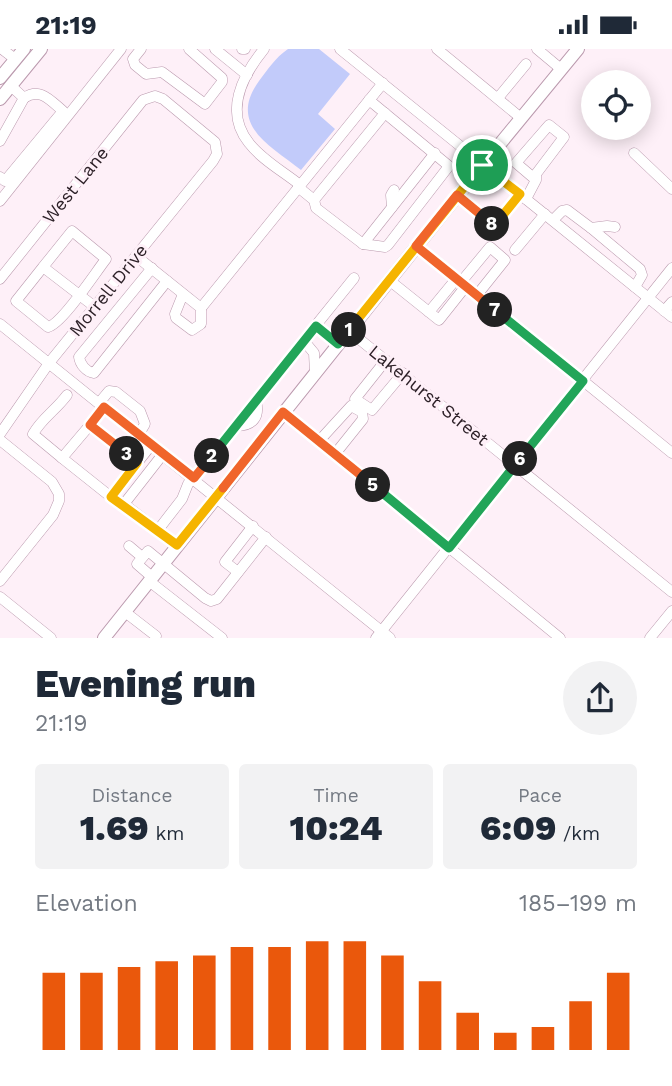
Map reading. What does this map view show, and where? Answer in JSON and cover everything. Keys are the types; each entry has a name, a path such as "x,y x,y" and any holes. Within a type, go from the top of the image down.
{"main road":[{"path":"4,84 41,49"},
{"path":"104,638 348,330 578,49"},
{"path":"0,99 4,84 19,54"}],"street":[{"path":"2,49 19,54"},
{"path":"0,201 121,49"},
{"path":"141,49 133,59 141,71 146,74 162,72 205,104 222,82 222,78 189,49"},
{"path":"215,49 247,75"},
{"path":"264,49 240,86 236,102 242,132 254,149 314,200 316,208 363,244 385,247 449,168 448,164 369,100"},
{"path":"247,75 272,49"},
{"path":"340,49 648,298 669,310"},
{"path":"437,49 521,118"},
{"path":"537,49 561,69"},
{"path":"498,98 526,64"},
{"path":"183,294 174,314 190,329 197,328 201,324 201,308 383,83"},
{"path":"4,84 24,98"},
{"path":"0,141 24,98 31,93 42,94 62,111 5,181 0,177"},
{"name":"West Lane","path":"0,279 143,100 153,96 163,99 212,138 218,149"},
{"path":"314,200 385,113"},
{"path":"457,195 494,226 523,197 536,180 536,174 564,137 549,125 516,163 536,180"},
{"name":"Morrell Drive","path":"0,434 49,363 213,161 218,149"},
{"path":"363,244 435,153"},
{"path":"634,153 672,189"},
{"path":"392,207 391,195 396,188 406,180 414,180"},
{"path":"515,250 549,217 567,211 640,269 642,275 635,287"},
{"path":"591,228 615,227"},
{"path":"72,232 106,258 55,325 48,327 16,301 43,267 72,232"},
{"path":"416,246 672,453"},
{"path":"389,280 429,312 461,282 490,247 505,260 477,295"},
{"path":"136,256 201,308"},
{"path":"43,267 95,307"},
{"path":"152,268 79,357 89,371 93,373 167,281"},
{"path":"0,324 253,526 383,636 449,548 672,268"},
{"path":"158,530 182,499 188,484 354,278"},
{"path":"316,326 338,344"},
{"name":"Lakehurst Street","path":"348,330 672,592"},
{"path":"304,341 314,353 315,373"},
{"path":"386,361 355,399 366,408 372,410 402,373"},
{"path":"62,458 90,425 109,391 116,391 144,418 145,424 139,434"},
{"path":"67,395 33,434 111,497 177,545"},
{"path":"319,441 351,405 364,416 335,454"},
{"path":"283,412 560,638"},
{"path":"90,425 137,463"},
{"path":"0,440 52,482 60,501 53,515 0,581"},
{"path":"111,497 152,445"},
{"path":"124,504 163,454"},
{"path":"238,572 225,562 253,526"},
{"path":"222,638 151,579 137,564 148,551 211,601 217,599 266,537"},
{"path":"128,545 142,557"},
{"path":"0,597 51,638"},
{"path":"192,614 205,598"},
{"path":"649,638 672,611"},
{"path":"125,612 156,636"}],"water":[{"path":"288,49 319,49 350,74 318,114 335,129 301,170 257,133 250,122 248,110 250,96 259,81 275,60"}],"route":[{"path":"482,165 477,170 444,212 338,344 316,326 194,478 104,407 90,425 137,463 111,497 177,545 283,412 449,548 583,381 416,246 457,195 494,226 520,194 482,165"}]}
